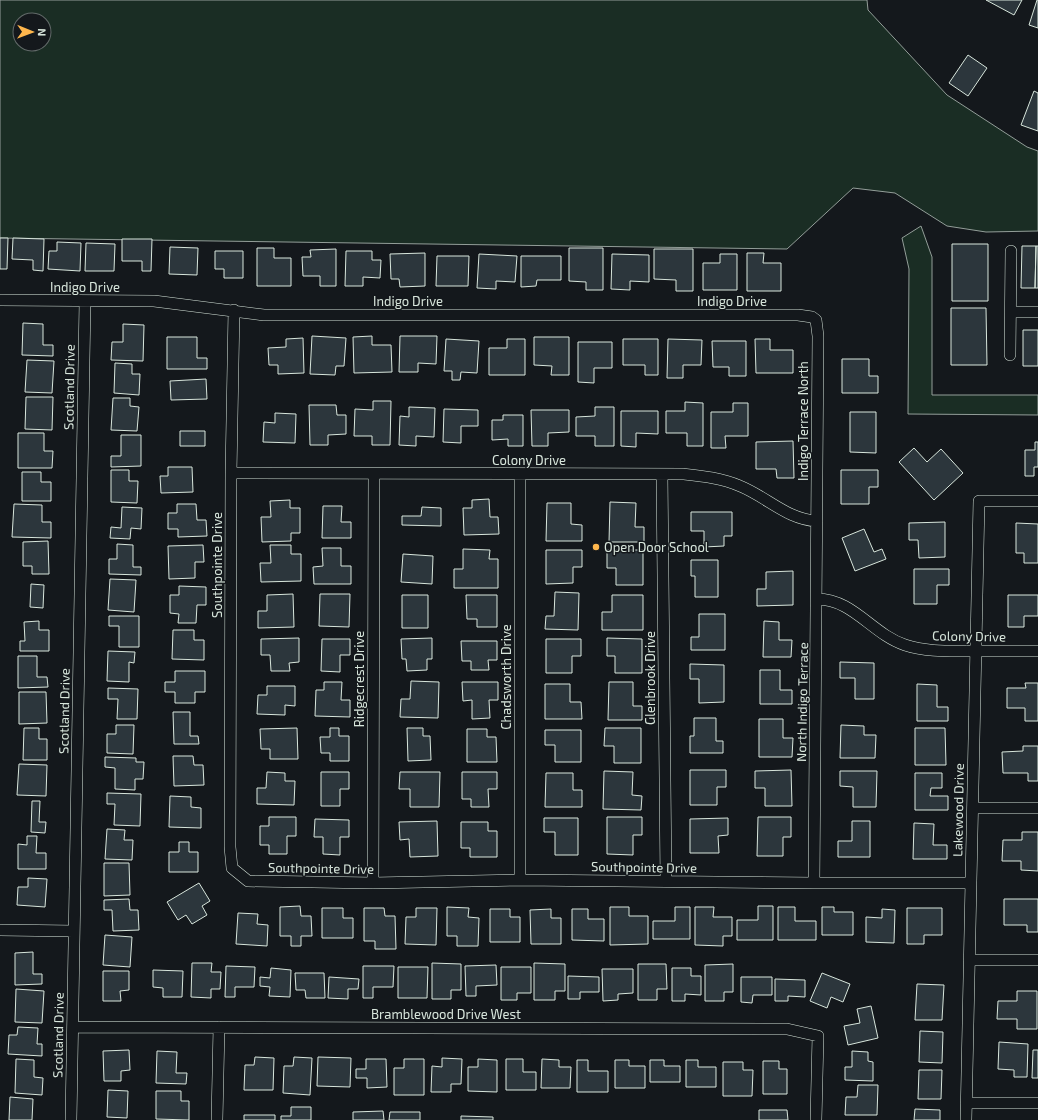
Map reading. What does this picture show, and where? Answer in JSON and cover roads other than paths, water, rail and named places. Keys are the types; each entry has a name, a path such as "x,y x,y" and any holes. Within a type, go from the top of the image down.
{"street":[{"path":"1010,355 1012,251"},
{"name":"Indigo Drive","path":"0,300 85,302 154,301 264,315 798,315 812,317 816,320"},
{"name":"Scotland Drive","path":"71,1120 85,302"},
{"name":"Southpointe Drive","path":"234,310 231,473 230,847 232,868 248,880 373,883 520,880 814,883 971,882"},
{"path":"1011,312 1038,312"},
{"name":"Indigo Terrace North","path":"816,320 818,326 817,521"},
{"name":"Colony Drive","path":"231,473 374,475 683,474 709,477 740,486 797,518 817,521"},
{"name":"Chadsworth Drive","path":"520,474 520,880"},
{"name":"Glenbrook Drive","path":"662,474 666,881"},
{"name":"Ridgecrest Drive","path":"373,883 374,475"},
{"name":"Lakewood Drive","path":"966,1120 979,500 1038,501"},
{"name":"North Indigo Terrace","path":"814,883 817,521"},
{"name":"Colony Drive","path":"817,599 836,601 846,606 873,628 903,645 928,651 1038,651"},
{"path":"973,808 1038,808"},
{"path":"0,930 74,931"},
{"path":"969,960 1038,960"},
{"name":"Bramblewood Drive West","path":"73,1027 787,1029 818,1036 816,1120"},
{"path":"217,1120 219,1027"},
{"path":"966,1103 1038,1103"}],"place":[{"name":"Open Door School","path":"596,547"}]}
